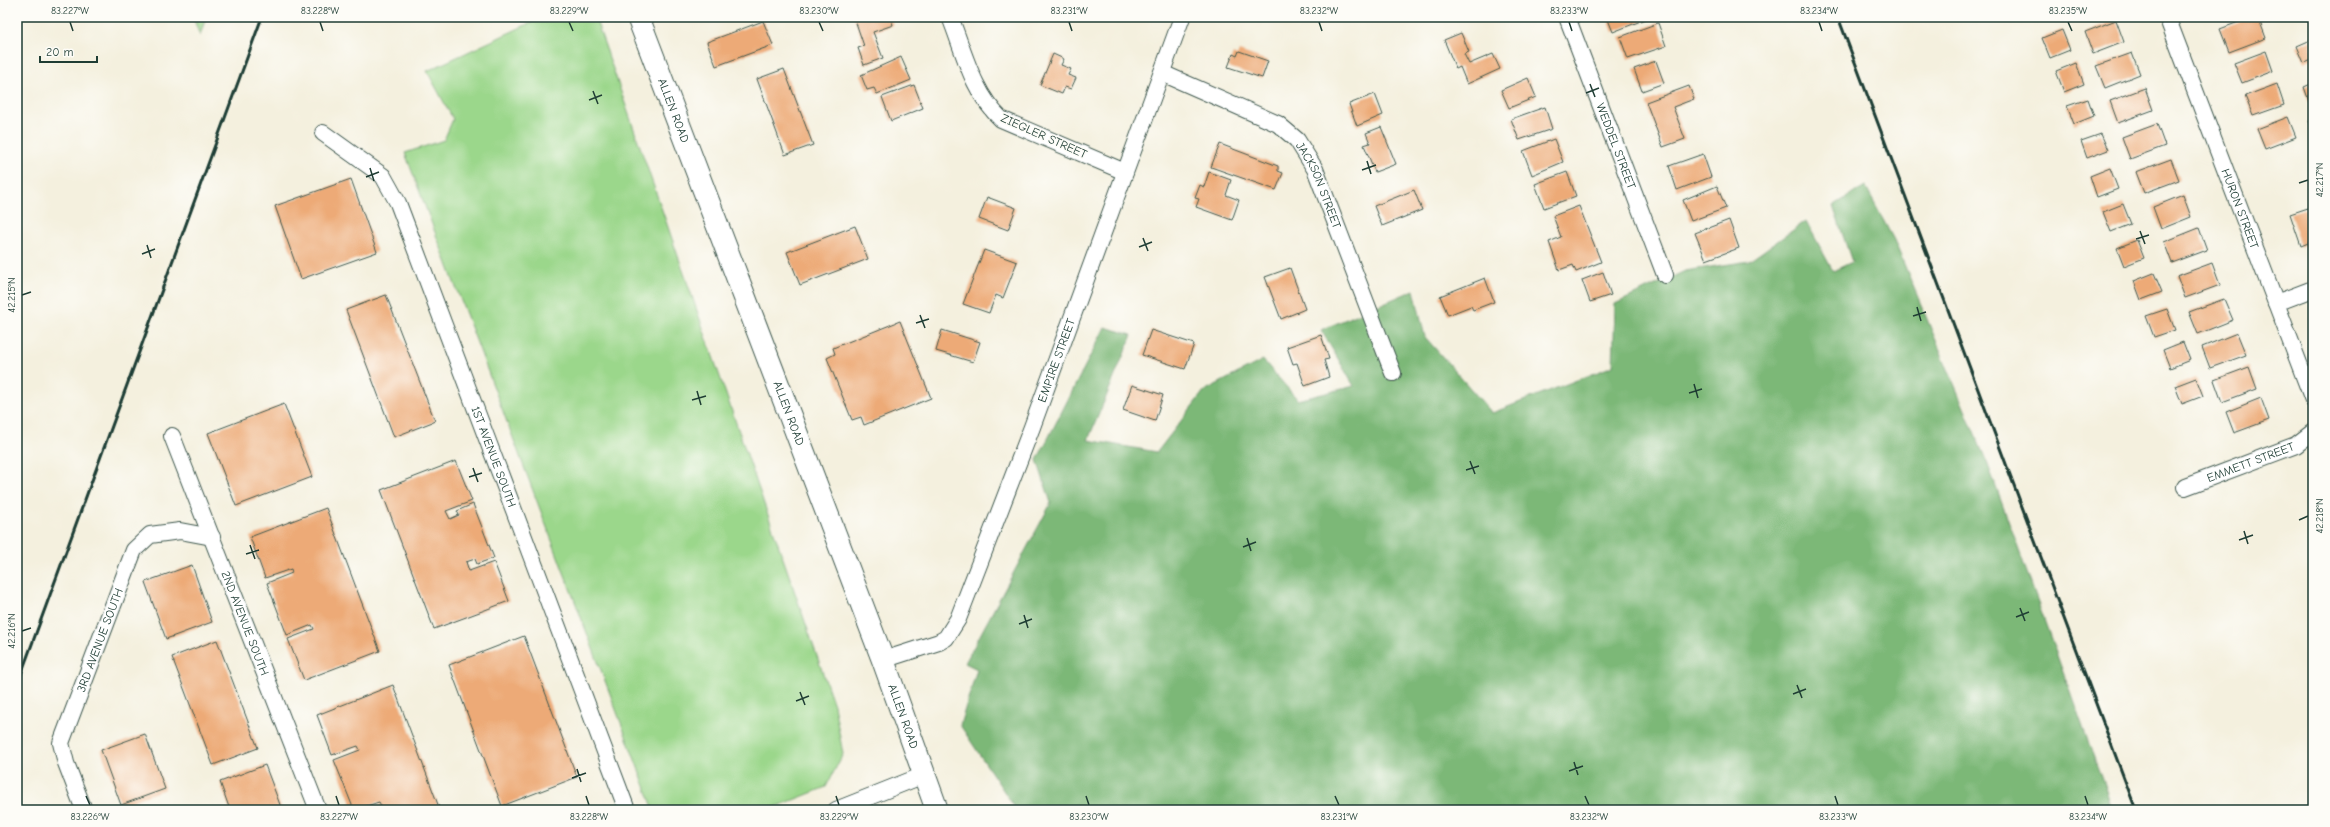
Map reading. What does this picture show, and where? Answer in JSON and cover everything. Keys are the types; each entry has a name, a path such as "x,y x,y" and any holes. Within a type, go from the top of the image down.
{"main road":[{"name":"ALLEN ROAD","path":"638,17 883,660 937,810"}],"street":[{"name":"ZIEGLER STREET","path":"950,17 981,96 1001,119 1125,172"},
{"name":"EMPIRE STREET","path":"883,660 939,642 946,638 958,619 1032,427 1182,17"},
{"name":"WEDDEL STREET","path":"1567,17 1665,275"},
{"name":"HURON STREET","path":"2167,17 2313,400"},
{"name":"JACKSON STREET","path":"1162,74 1278,124 1297,140 1315,169 1393,373"},
{"name":"1ST AVENUE SOUTH","path":"323,133 383,176 398,203 627,810"},
{"path":"2276,303 2313,289"},
{"name":"EMMETT STREET","path":"2185,487 2296,445 2313,432"},
{"name":"2ND AVENUE SOUTH","path":"172,436 318,810"},
{"name":"3RD AVENUE SOUTH","path":"84,810 66,763 61,743 134,550 150,536 180,530 212,537"},
{"path":"836,810 924,775"}],"green space":[{"path":"193,17 206,17 200,36"},
{"path":"543,17 595,17 834,705 843,754 826,787 768,810 654,810 405,153 444,140 453,119 427,71"},
{"path":"1865,186 1894,240 1988,465 2113,810 1014,810 1015,808 960,725 977,669 965,663 1051,503 1037,460 1105,327 1132,335 1088,440 1157,452 1204,391 1263,360 1298,400 1354,386 1321,330 1414,290 1425,337 1492,413 1613,366 1615,304 1685,271 1749,261 1806,221 1833,271 1852,262 1833,206"}],"building":[{"path":"854,17 890,17 893,25 873,32 883,58 864,65 858,48 864,46"},
{"path":"1607,17 1651,17 1613,32"},
{"path":"2252,17 2258,17 2266,38 2229,52 2220,29"},
{"path":"2116,20 2124,42 2093,54 2085,32"},
{"path":"763,21 773,45 716,66 707,42"},
{"path":"1658,23 1666,46 1628,59 1620,37"},
{"path":"2062,30 2070,50 2050,58 2042,38"},
{"path":"1461,33 1469,52 1464,54 1469,64 1493,54 1500,69 1467,84 1460,67 1456,69 1444,40"},
{"path":"2313,39 2313,59 2304,63 2297,46"},
{"path":"1239,51 1268,61 1262,78 1228,67 1233,54 1237,56"},
{"path":"2266,51 2273,71 2242,83 2234,63"},
{"path":"2132,53 2140,74 2105,88 2096,66"},
{"path":"1053,54 1064,59 1061,65 1071,69 1068,75 1076,78 1071,89 1065,87 1062,94 1040,85"},
{"path":"901,57 911,80 877,94 874,88 867,90 861,75"},
{"path":"1656,61 1664,83 1642,91 1634,69"},
{"path":"2076,63 2084,84 2064,92 2056,71"},
{"path":"784,69 813,145 785,155 757,79"},
{"path":"1528,78 1536,97 1509,108 1501,90"},
{"path":"2313,83 2313,103 2310,104 2304,87"},
{"path":"2277,84 2284,105 2253,116 2245,96"},
{"path":"914,85 923,108 891,121 882,97"},
{"path":"1689,86 1694,99 1673,107 1685,139 1663,147 1646,102"},
{"path":"2145,88 2153,110 2118,123 2110,101"},
{"path":"1375,94 1383,115 1357,126 1349,104"},
{"path":"2088,99 2094,116 2074,124 2067,106"},
{"path":"1545,107 1552,129 1519,140 1511,119"},
{"path":"2288,117 2296,137 2265,149 2257,129"},
{"path":"2313,120 2313,131 2309,121"},
{"path":"2157,124 2165,146 2130,159 2122,137"},
{"path":"1381,127 1396,164 1375,172 1364,145 1370,143 1366,133"},
{"path":"2101,134 2108,150 2087,158 2081,141"},
{"path":"1554,139 1563,162 1532,175 1523,151"},
{"path":"1220,144 1278,166 1278,171 1283,173 1276,190 1211,167"},
{"path":"1703,154 1711,177 1677,190 1669,166"},
{"path":"2171,159 2179,180 2144,193 2136,172"},
{"path":"2110,168 2118,189 2097,197 2090,176"},
{"path":"1209,172 1231,180 1226,195 1239,200 1232,220 1196,207 1199,199 1195,198 1200,185 1204,187"},
{"path":"1567,172 1576,196 1544,208 1535,184"},
{"path":"351,179 377,252 301,279 275,206"},
{"path":"1717,186 1726,208 1691,221 1683,200"},
{"path":"1414,190 1422,210 1382,226 1374,206"},
{"path":"2183,195 2191,217 2161,229 2153,207"},
{"path":"987,197 1016,208 1008,230 979,219"},
{"path":"2123,204 2131,224 2111,232 2103,212"},
{"path":"1579,206 1601,262 1576,272 1573,265 1559,270 1549,242 1561,237 1553,216"},
{"path":"2311,207 2313,241 2301,246 2290,214"},
{"path":"1729,220 1739,248 1706,260 1695,233"},
{"path":"855,226 868,259 800,285 787,252"},
{"path":"2199,228 2207,250 2172,263 2164,242"},
{"path":"2137,240 2144,258 2124,266 2117,248"},
{"path":"984,250 1017,262 1003,298 996,295 989,313 963,304"},
{"path":"2212,263 2220,285 2185,298 2177,276"},
{"path":"1290,268 1305,309 1281,319 1265,277"},
{"path":"1603,272 1611,295 1590,302 1582,280"},
{"path":"2154,273 2162,292 2141,300 2134,281"},
{"path":"1485,278 1494,302 1473,310 1471,306 1448,315 1440,296"},
{"path":"386,295 435,421 394,437 346,310"},
{"path":"2224,299 2233,320 2198,334 2189,312"},
{"path":"2167,309 2175,330 2154,337 2146,316"},
{"path":"900,321 931,398 864,425 861,417 852,420 827,358 835,354 833,348"},
{"path":"942,330 980,342 973,362 936,351"},
{"path":"1151,330 1194,344 1185,369 1142,355"},
{"path":"2237,333 2246,355 2210,368 2202,347"},
{"path":"1321,335 1329,359 1324,360 1329,377 1305,386 1297,363 1293,364 1287,347"},
{"path":"2183,342 2190,360 2170,368 2163,350"},
{"path":"2249,367 2257,389 2222,402 2214,380"},
{"path":"2196,378 2203,396 2182,404 2175,386"},
{"path":"1132,385 1163,395 1155,421 1123,410"},
{"path":"2261,398 2269,420 2234,433 2226,412"},
{"path":"284,404 312,477 236,506 208,433"},
{"path":"456,461 472,501 446,511 450,519 459,515 457,511 473,504 494,558 477,564 475,559 466,562 469,571 494,562 509,601 434,629 381,490"},
{"path":"326,508 380,651 304,680 288,639 314,629 312,625 287,635 267,583 292,573 291,569 265,578 250,537"},
{"path":"192,565 212,622 166,639 145,582"},
{"path":"524,636 577,777 502,806 449,665"},
{"path":"217,640 258,748 213,765 172,657"},
{"path":"393,685 440,810 371,810 381,806 379,802 354,810 334,760 360,750 358,746 332,755 317,715"},
{"path":"145,734 165,789 121,805 101,750"},
{"path":"265,765 282,810 230,810 220,782"}],"railway":[{"path":"17,685 262,17"},
{"path":"1838,17 2136,810"}]}
